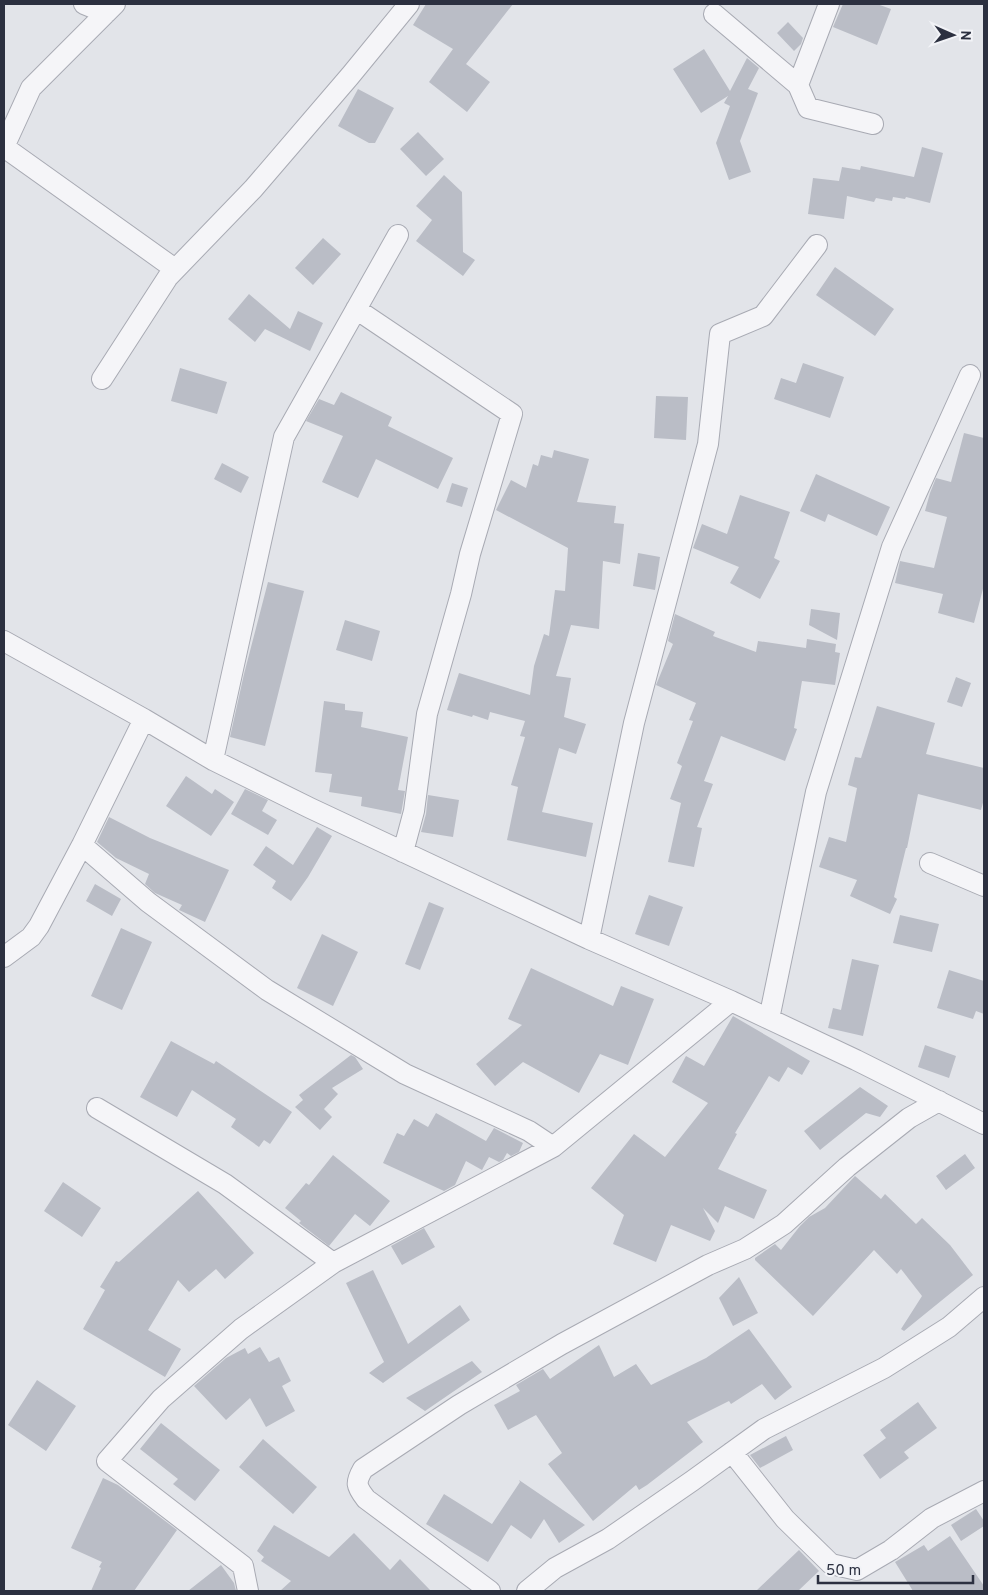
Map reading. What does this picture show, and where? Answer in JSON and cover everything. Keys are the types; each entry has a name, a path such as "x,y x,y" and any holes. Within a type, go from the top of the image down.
{"street":[{"path":"84,4 111,8"},
{"path":"102,379 168,277 253,189 409,4"},
{"path":"798,85 829,4"},
{"path":"111,8 31,88 4,147 175,269"},
{"path":"714,14 798,85 808,108 873,124"},
{"path":"213,760 284,438 398,235"},
{"path":"589,939 634,723 708,444 720,334 763,316 817,245"},
{"path":"356,309 512,414 474,537 461,594 427,714 414,811 404,852"},
{"path":"769,1019 816,792 892,547 970,375"},
{"path":"4,641 213,760 310,808 589,939 731,1001 984,1124"},
{"path":"4,957 31,937 39,926 82,845 144,719"},
{"path":"82,845 148,902 267,990 405,1074 529,1131 554,1146"},
{"path":"930,864 984,886"},
{"path":"248,1591 242,1566 107,1461 160,1399 241,1329 333,1263 554,1146 731,1001"},
{"path":"490,1591 366,1498 358,1489 357,1479 363,1469 459,1405 562,1344 708,1265 753,1244 784,1224 847,1167 909,1118 939,1101"},
{"path":"97,1108 225,1184 333,1263"},
{"path":"527,1591 556,1568 608,1539 764,1430 884,1368 949,1327 984,1297"},
{"path":"732,1452 786,1519 831,1564 857,1570 891,1550 932,1518 984,1491"}],"building":[{"path":"426,4 513,4 466,64 490,82 467,112 429,82 453,49 413,25"},
{"path":"843,4 877,4 891,9 877,45 833,27"},
{"path":"788,22 803,38 801,44 794,51 777,33"},
{"path":"704,49 730,91 747,58 759,68 748,89 758,93 740,141 751,172 729,180 716,143 730,106 724,103 728,96 701,113 673,69"},
{"path":"358,89 394,108 375,143 369,143 338,126"},
{"path":"418,132 444,159 426,176 400,149"},
{"path":"922,147 943,153 930,203 906,197 905,199 893,197 892,201 876,198 874,202 847,196 844,219 808,214 813,178 839,181 842,167 860,170 861,166 914,177"},
{"path":"444,175 462,192 463,252 475,260 463,276 416,241 432,220 416,206"},
{"path":"323,238 341,254 313,285 295,268"},
{"path":"835,267 894,309 875,336 816,295"},
{"path":"249,294 290,329 298,311 323,323 310,351 265,329 255,342 228,319"},
{"path":"803,363 844,377 830,418 774,399 781,378 796,383"},
{"path":"180,368 227,382 217,414 171,401"},
{"path":"341,392 392,417 388,426 453,458 438,489 376,459 358,498 322,482 343,436 306,421 319,399 334,405"},
{"path":"656,396 688,397 686,440 654,438"},
{"path":"964,433 984,438 984,585 974,623 938,613 943,594 895,583 900,561 934,568 947,517 925,511 936,478 951,482"},
{"path":"554,450 589,459 577,502 616,506 614,523 624,524 620,564 603,561 599,629 571,625 556,676 571,678 564,717 586,724 576,754 559,748 542,812 593,823 586,857 507,840 518,787 511,785 525,737 520,736 525,721 490,712 488,720 447,710 459,673 530,695 534,666 544,634 549,636 555,590 565,591 568,548 496,510 511,480 526,488 533,464 538,466 541,455 552,458"},
{"path":"222,463 249,477 241,493 214,479"},
{"path":"816,474 890,507 877,536 828,514 825,522 800,511"},
{"path":"452,483 468,488 462,507 446,502"},
{"path":"740,495 790,512 774,558 780,561 760,599 730,583 739,567 693,548 702,524 727,534"},
{"path":"638,553 660,557 655,590 633,586"},
{"path":"268,582 304,591 265,746 230,737"},
{"path":"811,609 840,613 837,640 809,625"},
{"path":"675,614 715,632 713,636 756,652 758,641 806,648 807,639 836,644 835,652 840,653 835,685 802,681 794,728 797,729 785,761 721,736 704,781 713,784 697,827 702,828 694,867 668,862 681,803 670,799 682,766 677,763 693,721 689,720 696,703 656,685 673,644 668,641"},
{"path":"345,620 380,631 372,661 336,650"},
{"path":"956,677 971,683 962,707 947,702"},
{"path":"324,701 345,704 345,710 363,712 361,727 408,737 398,790 405,791 401,814 361,806 362,797 329,792 332,774 315,772"},
{"path":"877,706 935,723 926,754 984,768 984,799 981,810 918,794 907,848 894,897 897,899 890,914 850,896 857,880 819,867 829,837 846,842 857,788 848,785 855,757 861,758"},
{"path":"186,776 212,794 215,789 234,802 211,836 166,806"},
{"path":"245,789 268,800 262,811 277,820 268,835 231,814"},
{"path":"428,795 459,800 453,837 421,832 426,814"},
{"path":"109,817 150,838 229,870 205,922 179,910 182,905 155,893 145,884 149,874 116,858 97,842"},
{"path":"317,827 332,836 308,877 291,901 272,888 276,881 253,865 266,846 293,865"},
{"path":"95,884 121,899 112,916 86,901"},
{"path":"649,895 683,907 669,946 635,934"},
{"path":"429,902 444,908 420,970 405,964"},
{"path":"900,915 939,924 932,952 893,943"},
{"path":"121,928 152,942 122,1010 91,996"},
{"path":"322,934 358,952 333,1006 297,988"},
{"path":"852,959 879,965 863,1036 828,1028 833,1008 841,1010"},
{"path":"531,968 613,1006 621,986 654,999 628,1065 600,1054 579,1093 523,1062 495,1086 476,1064 522,1025 508,1019"},
{"path":"949,970 984,981 984,1014 976,1011 973,1019 937,1008"},
{"path":"733,1016 810,1061 802,1075 788,1067 779,1082 769,1076 735,1133 737,1134 718,1169 767,1190 754,1219 725,1206 718,1223 703,1208 715,1231 710,1241 671,1225 656,1262 613,1244 624,1215 591,1188 634,1134 665,1157 708,1103 672,1082 686,1056 704,1066"},
{"path":"171,1041 214,1064 216,1061 292,1112 270,1144 264,1140 259,1147 231,1127 236,1119 192,1090 177,1117 140,1097"},
{"path":"925,1045 956,1056 949,1078 918,1067"},
{"path":"351,1055 355,1057 363,1069 332,1088 338,1094 324,1109 332,1117 320,1130 295,1107 303,1100 299,1095"},
{"path":"860,1087 888,1106 880,1117 866,1113 820,1150 804,1131"},
{"path":"436,1113 486,1141 494,1128 523,1143 519,1152 511,1156 507,1153 503,1160 499,1162 489,1157 482,1170 466,1161 455,1185 444,1191 383,1163 397,1133 404,1136 414,1119 428,1127"},
{"path":"965,1154 975,1168 946,1190 936,1176"},
{"path":"333,1155 390,1201 370,1226 355,1214 329,1246 299,1223 301,1221 285,1208 306,1183 309,1185"},
{"path":"855,1176 881,1199 885,1194 916,1224 922,1218 950,1245 973,1275 904,1331 901,1329 922,1296 901,1269 897,1274 874,1250 813,1316 755,1260 755,1258 775,1244 781,1250 809,1217 825,1208"},
{"path":"63,1182 101,1208 82,1237 44,1211"},
{"path":"198,1191 254,1253 225,1279 216,1269 189,1292 178,1280 148,1330 181,1349 165,1377 83,1329 105,1290 100,1287 116,1261 119,1262"},
{"path":"424,1228 435,1247 402,1265 391,1246"},
{"path":"373,1270 408,1344 460,1305 470,1320 383,1383 369,1373 384,1362 346,1283"},
{"path":"739,1277 758,1313 733,1326 719,1298"},
{"path":"749,1329 792,1387 775,1400 762,1384 731,1404 729,1401 687,1422 703,1442 647,1485 639,1490 636,1485 593,1521 548,1464 562,1453 536,1415 508,1430 494,1405 520,1391 516,1385 543,1369 550,1379 599,1345 614,1377 636,1364 651,1385 706,1358"},
{"path":"260,1347 269,1362 279,1357 291,1381 282,1386 295,1411 266,1427 250,1398 226,1420 194,1386 226,1358 245,1348 248,1354"},
{"path":"472,1361 482,1372 425,1411 406,1398"},
{"path":"37,1380 76,1406 46,1451 8,1425"},
{"path":"918,1402 937,1428 904,1452 909,1458 880,1479 863,1455 886,1438 880,1430"},
{"path":"161,1423 220,1470 195,1501 173,1484 178,1479 140,1449"},
{"path":"786,1436 793,1450 760,1468 750,1455"},
{"path":"263,1439 317,1487 293,1514 239,1467"},
{"path":"103,1478 118,1485 177,1530 134,1591 91,1591 102,1562 71,1548"},
{"path":"519,1480 585,1525 559,1543 544,1519 531,1539 511,1525 488,1562 426,1524 444,1494 492,1524 520,1482"},
{"path":"976,1509 984,1521 984,1526 961,1541 951,1525"},
{"path":"274,1525 329,1557 354,1533 390,1570 400,1559 431,1591 280,1591 291,1581 261,1561 264,1557 257,1551"},
{"path":"950,1536 984,1586 984,1591 913,1591 895,1562 924,1545 928,1551"},
{"path":"799,1550 819,1571 798,1591 756,1591"},
{"path":"221,1565 234,1583 236,1591 188,1591"}]}
